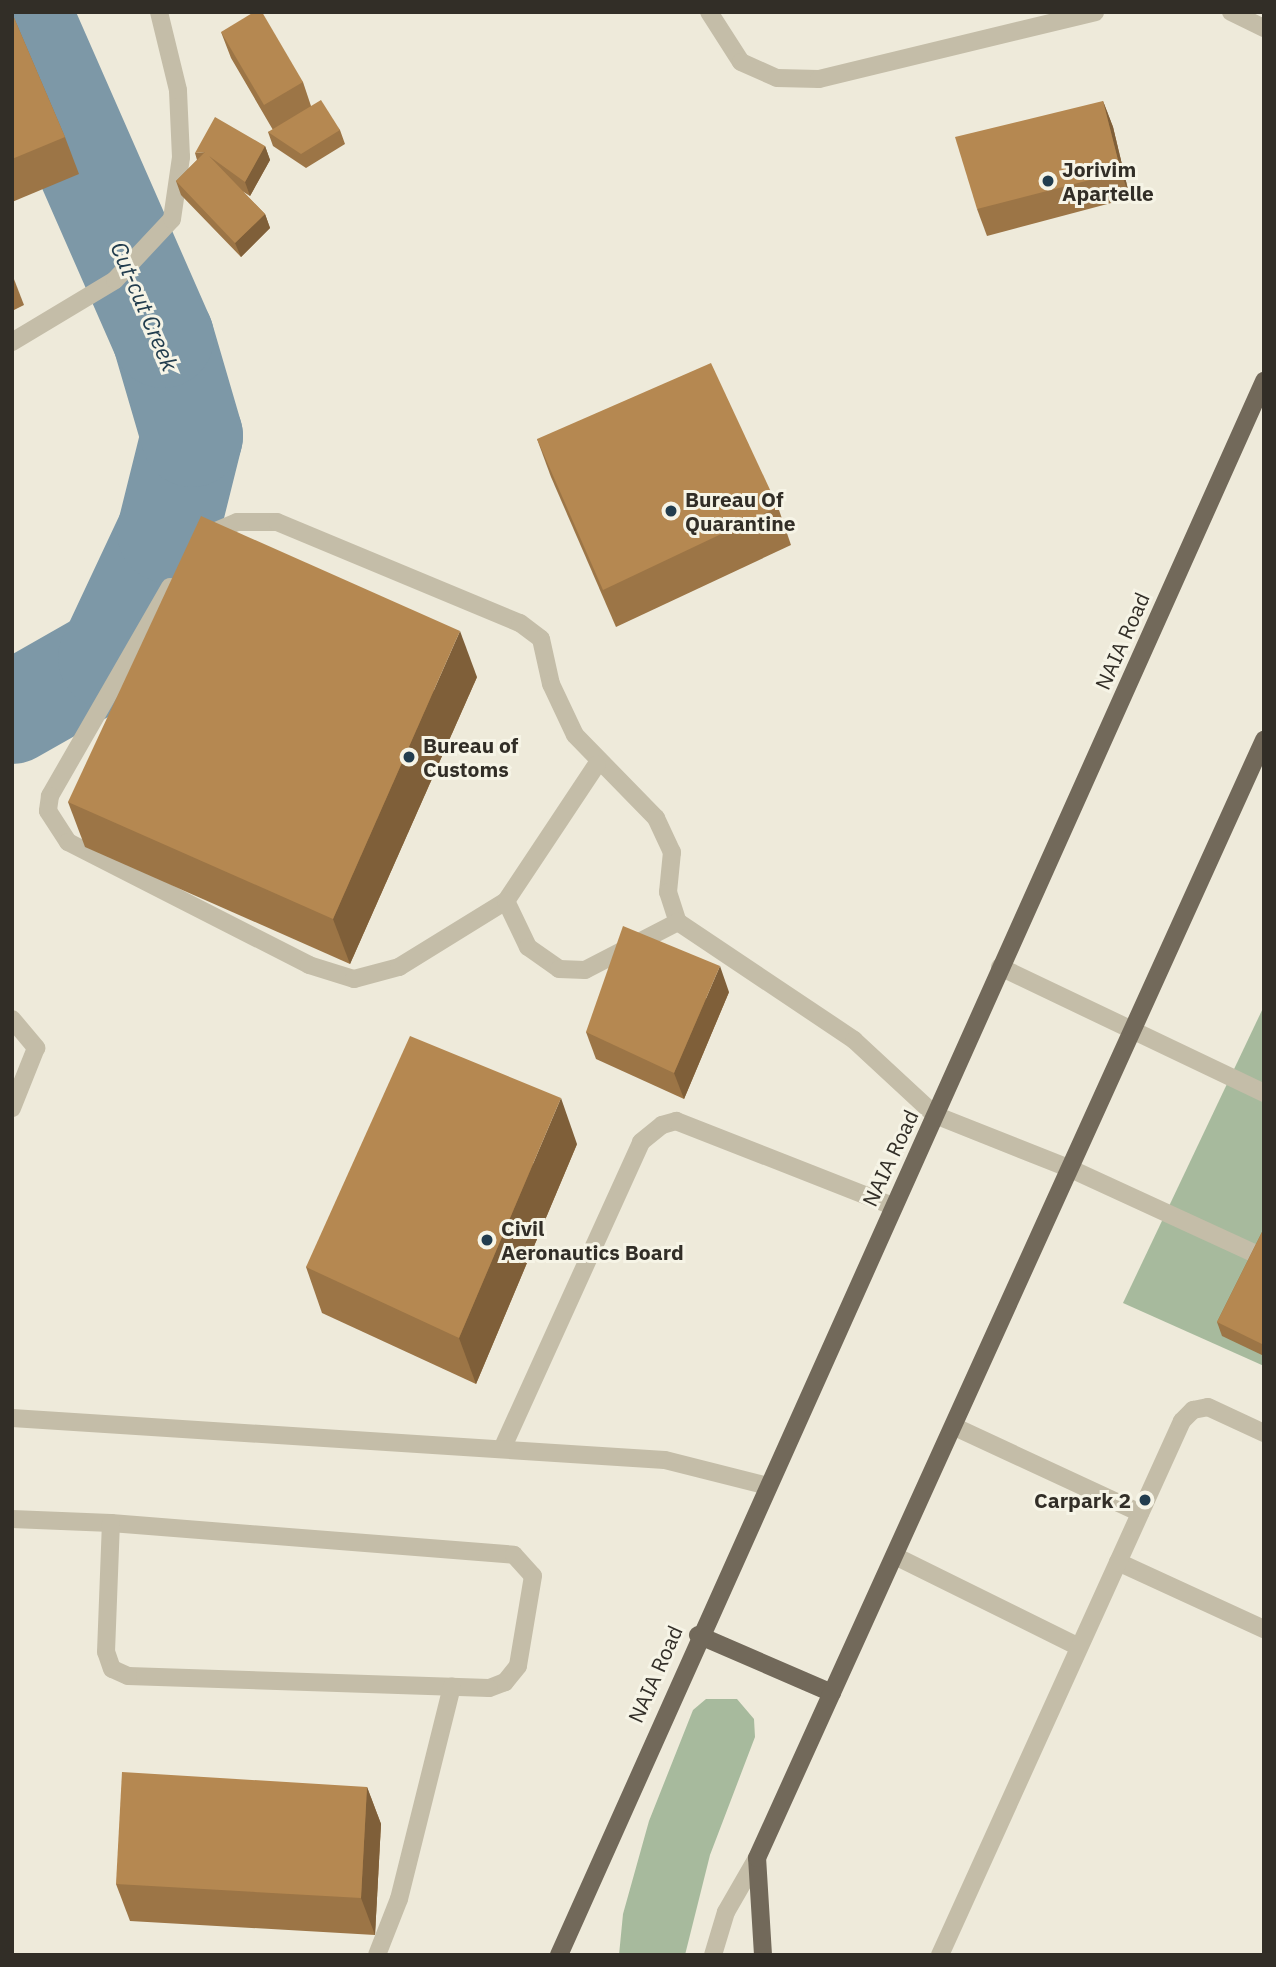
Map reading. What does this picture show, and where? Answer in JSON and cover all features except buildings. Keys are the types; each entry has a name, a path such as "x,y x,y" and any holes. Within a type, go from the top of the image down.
{"main road":[{"name":"NAIA Road","path":"562,1950 698,1635 768,1486 1264,381"},
{"path":"763,1955 757,1858 1258,760 1264,740"},
{"path":"698,1635 832,1693"}],"street":[{"path":"12,342 115,280 161,236 172,219 181,157 177,90 159,12"},
{"path":"709,12 741,62 777,78 819,79 1095,12"},
{"path":"1231,12 1264,28"},
{"path":"191,550 198,538 237,522 277,522 520,623 541,639 551,684 575,735 597,764 656,818 672,852 668,892 678,922 854,1040 935,1115 1071,1169 1262,1257"},
{"path":"178,573 50,796 48,811 68,842 309,965 354,979 399,967 506,901 597,764"},
{"path":"506,901 528,947 559,969 585,970 678,922"},
{"path":"1000,967 1264,1093"},
{"path":"12,1019 36,1048 12,1108"},
{"path":"502,1449 641,1142 662,1125 677,1121 892,1206"},
{"path":"940,1955 1140,1513 1193,1410 1209,1407 1264,1433"},
{"path":"12,1418 665,1460 768,1486"},
{"path":"955,1427 1140,1513"},
{"path":"12,1519 111,1523 514,1555 533,1576 517,1667 505,1682 489,1688 128,1676 112,1669 106,1652 111,1523"},
{"path":"895,1556 1079,1647"},
{"path":"1118,1562 1264,1629"},
{"path":"377,1955 399,1899 452,1686"},
{"path":"713,1955 726,1912 757,1858"}],"green space":[{"path":"1264,1006 1264,1366 1123,1303"},
{"path":"706,1699 737,1699 754,1719 755,1737 710,1855 685,1955 619,1955 623,1914 649,1821 693,1710"}],"waterway":[{"name":"Cut-cut Creek","path":"12,713 109,658 168,532 192,436 163,337 20,12"}],"place":[{"name":"Jorivim Apartelle","path":"1048,181"},
{"name":"Bureau Of Quarantine","path":"671,511"},
{"name":"Bureau of Customs","path":"409,757"},
{"name":"Civil Aeronautics Board","path":"487,1240"},
{"name":"Carpark 2","path":"1145,1500"}]}
